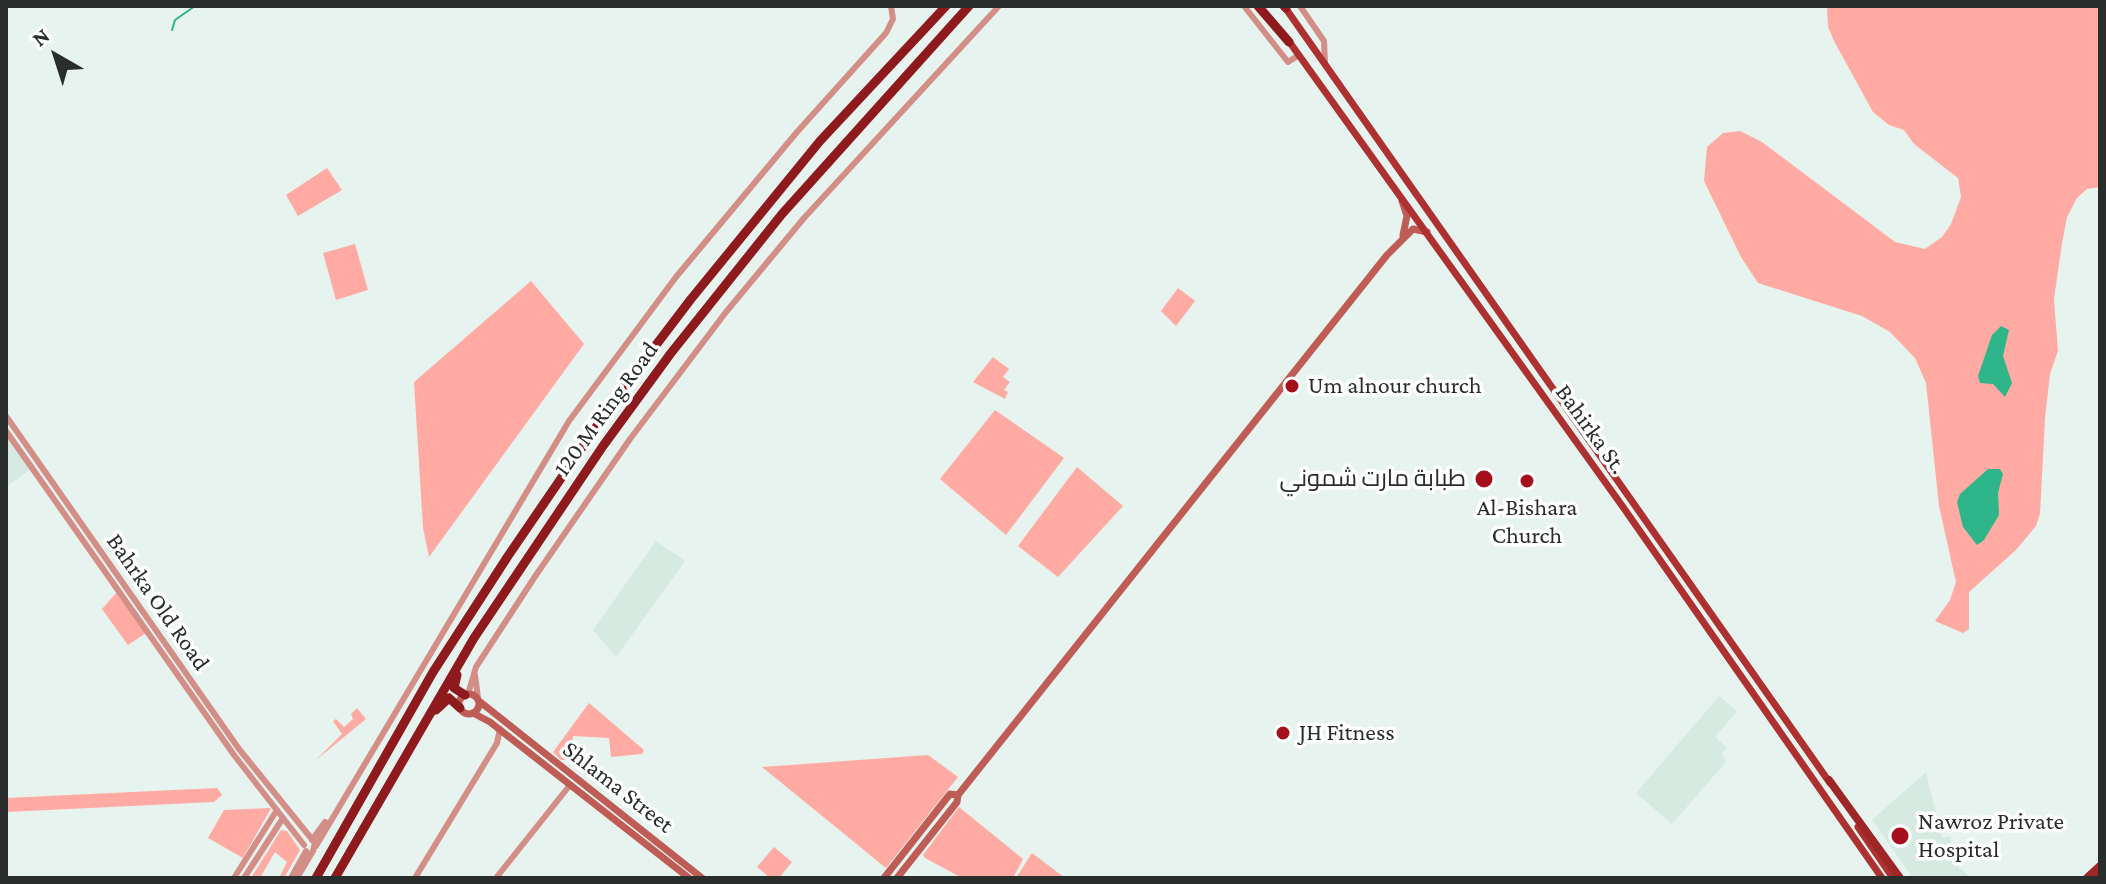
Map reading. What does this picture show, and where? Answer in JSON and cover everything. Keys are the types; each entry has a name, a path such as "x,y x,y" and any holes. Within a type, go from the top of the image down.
{"highway":[{"name":"120 M Ring Road","path":"316,878 433,672 590,435 762,211 944,6"},
{"name":"120 M Ring Road","path":"335,878 467,650 583,474 689,329 782,214 971,6"},
{"path":"1261,6 1289,42"},
{"path":"466,694 456,692 453,683 467,650"},
{"path":"416,734 447,698 454,699 460,708"},
{"path":"1829,780 1900,878"},
{"path":"2087,878 2100,866"}],"main road":[{"name":"Bahirka St.","path":"1284,7 1829,780 1893,878"},
{"name":"Bahirka St.","path":"1289,42 1399,192 1882,878"},
{"path":"1399,192 1407,216 1402,237"},
{"path":"897,878 957,802 958,795 1402,237 1413,229 1427,233"},
{"path":"460,708 460,701 466,694"},
{"name":"Shlama Street","path":"466,694 478,700 664,853 689,878"},
{"path":"473,713 478,700"},
{"name":"Shlama Street","path":"460,708 500,729 570,785 664,853"},
{"path":"884,878 950,794 958,795"},
{"name":"Shlama Street","path":"677,864 702,878"}],"street":[{"path":"294,878 310,846 569,421 676,277 797,132 886,33 893,19 891,6"},
{"path":"466,694 473,672 621,451 734,302 804,218 999,6"},
{"path":"1244,6 1288,62 1299,55"},
{"path":"1300,6 1324,41 1325,63"},
{"path":"6,416 310,846"},
{"path":"6,431 234,755 283,818 310,846"},
{"path":"478,700 475,674 487,651"},
{"path":"415,878 482,770 499,740 500,729"},
{"path":"482,770 503,742 511,739"},
{"path":"496,878 570,785"},
{"path":"234,878 277,810"},
{"path":"244,878 283,818"},
{"path":"266,824 273,830"}],"shaded area":[{"path":"1827,6 2100,6 2100,187 2087,189 2077,198 2067,217 2062,243 2054,299 2058,351 2050,374 2045,418 2040,514 2036,526 2016,550 1969,592 1969,629 1963,633 1935,621 1950,600 1956,582 1939,506 1926,383 1915,358 1890,332 1862,316 1758,283 1741,257 1704,181 1707,147 1723,133 1740,131 1762,142 1895,242 1925,249 1942,237 1951,224 1961,197 1958,178 1914,144 1904,130 1889,125 1873,112 1834,41 1828,27"},
{"path":"327,168 342,190 298,216 286,195"},
{"path":"355,244 368,290 336,300 323,253"},
{"path":"531,281 584,344 429,557 423,528 414,382"},
{"path":"1178,288 1195,301 1176,326 1161,311"},
{"path":"2001,326 2009,330 2003,356 2012,383 2005,397 1993,384 1980,383 1978,376 1992,335"},
{"path":"993,357 1009,369 1003,377 1010,382 1004,390 1008,392 1005,399 973,382"},
{"path":"995,410 1064,458 1006,535 940,479"},
{"path":"6,426 35,466 6,487"},
{"path":"1077,467 1123,506 1058,577 1018,546"},
{"path":"1988,469 2000,469 2003,474 1998,493 1999,515 1984,540 1977,545 1963,527 1957,502 1960,494"},
{"path":"656,541 685,561 616,657 593,630"},
{"path":"117,592 146,633 128,645 102,609"},
{"path":"1719,696 1737,711 1715,737 1727,748 1722,754 1726,762 1672,824 1636,793"},
{"path":"589,703 644,750 642,754 611,757 609,738 573,736 571,760 561,760 553,752"},
{"path":"357,708 366,719 316,760 342,734 333,721 336,719 344,727 353,719 351,714"},
{"path":"928,755 958,777 886,868 762,767"},
{"path":"1926,772 1942,838 1950,836 1957,865 1971,878 1913,878 1872,820"},
{"path":"217,788 222,795 214,802 6,812 6,798"},
{"path":"959,807 1023,859 1013,878 962,878 925,858 923,855"},
{"path":"271,808 243,858 208,838 224,810"},
{"path":"281,830 287,831 300,850 284,878 279,878 287,862 275,852 260,878 251,878"},
{"path":"774,847 792,862 779,878 770,878 757,867"},
{"path":"1032,853 1065,878 1016,878"}],"waterway":[{"path":"172,30 175,20 195,6"}],"place":[{"name":"Um alnour church","path":"1292,386"},
{"name":"طبابة مارت شموني","path":"1484,479"},
{"name":"Al-Bishara Church","path":"1527,481"},
{"name":"JH Fitness","path":"1283,733"},
{"name":"Nawroz Private Hospital","path":"1900,836"}]}
